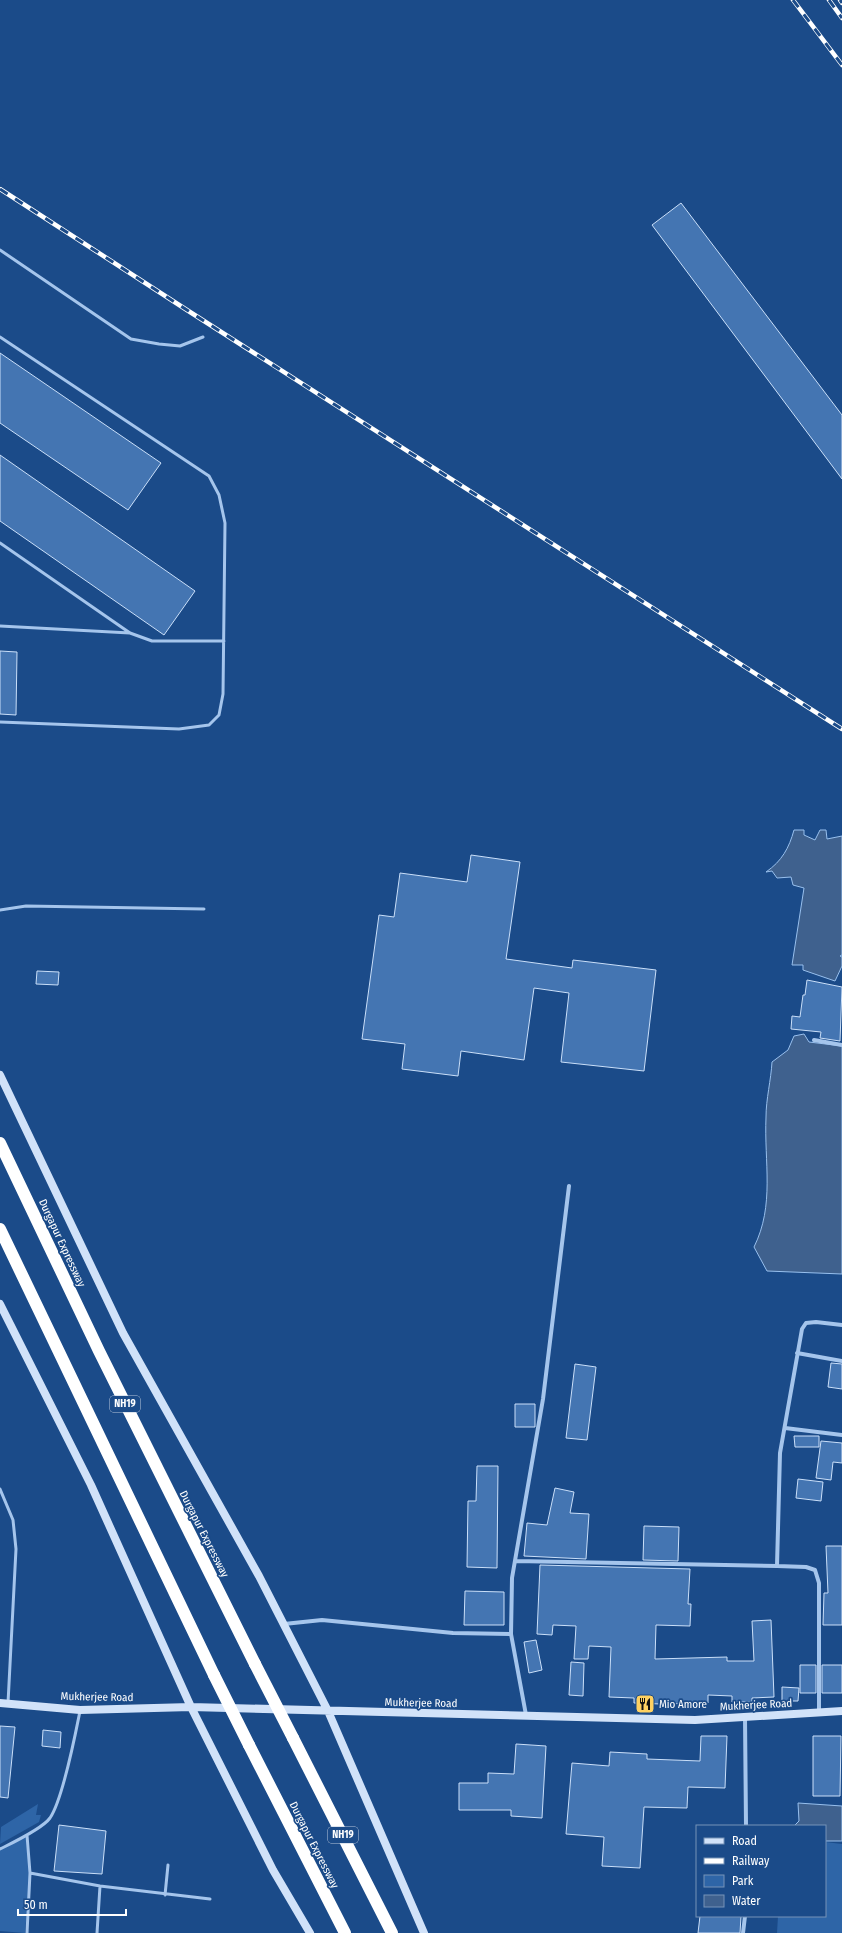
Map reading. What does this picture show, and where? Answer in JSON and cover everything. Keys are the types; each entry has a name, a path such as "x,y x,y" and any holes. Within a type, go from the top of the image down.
{"highway":[{"name":"Durgapur Expressway","path":"0,1143 99,1351 255,1664 392,1933"},
{"name":"Durgapur Expressway","path":"0,1229 214,1675 344,1933"}],"street":[{"path":"814,1040 842,1045"},
{"path":"0,1075 123,1333 259,1576 328,1711 424,1933"},
{"path":"526,1717 511,1634 512,1578 543,1399 569,1186"},
{"path":"0,1304 91,1485 191,1707 273,1870 310,1933"},
{"path":"777,1566 778,1474 802,1329 806,1323 816,1322 842,1325"},
{"path":"797,1353 842,1361"},
{"path":"785,1428 842,1435"},
{"path":"516,1561 777,1566 806,1567 815,1570 818,1583 819,1713"},
{"path":"284,1624 322,1620 453,1633 511,1634"},
{"name":"Mukherjee Road","path":"4,1703 80,1710 191,1707 526,1717 695,1720 842,1711"},
{"path":"745,1717 746,1825"},
{"path":"743,1933 745,1917"}],"lane":[{"path":"0,250 131,339 180,346 203,336"},
{"path":"0,337 209,476 219,495 225,523 223,694 219,715 209,725 179,729 0,722"},
{"path":"0,543 130,633 152,642 224,640"},
{"path":"0,626 130,633"},
{"path":"0,910 26,906 204,909"},
{"path":"0,1489 13,1520 16,1549 4,1703"},
{"path":"0,1849 27,1835 49,1819 57,1804 80,1710"},
{"path":"27,1835 30,1873 27,1933"},
{"path":"165,1895 168,1865"},
{"path":"30,1873 100,1886 165,1895 210,1899"},
{"path":"97,1933 100,1886"}],"green space":[{"path":"38,1804 36,1815 41,1815 39,1822 0,1844 1,1827"},
{"path":"27,1835 30,1873 25,1933 0,1931 0,1849"},
{"path":"826,1842 842,1844 842,1933 777,1933 778,1917 826,1917"}],"water":[{"path":"794,830 804,830 804,835 815,840 820,830 826,830 827,839 842,836 842,955 840,956 842,957 842,966 835,981 803,970 803,965 792,965 804,888 793,885 791,877 777,878 772,871 766,872 781,859 790,843"},
{"path":"804,1034 809,1042 842,1046 842,1274 767,1271 754,1247 764,1215 766,1199 766,1110 772,1062 788,1050 794,1036"},
{"path":"798,1803 842,1806 842,1841 826,1841 826,1825 795,1825 799,1821"}],"building":[{"path":"681,203 842,415 842,479 652,225"},
{"path":"0,353 161,463 128,510 0,423"},
{"path":"0,455 195,591 164,635 0,521"},
{"path":"0,651 17,652 16,715 0,714"},
{"path":"471,855 520,862 506,959 572,968 573,960 656,970 644,1071 561,1062 569,993 534,988 524,1060 461,1051 458,1076 402,1069 405,1044 362,1039 379,915 394,917 400,873 467,882"},
{"path":"37,971 59,972 58,985 36,984"},
{"path":"807,980 842,987 840,1041 820,1038 821,1032 791,1029 792,1016 800,1017"},
{"path":"831,1363 842,1364 842,1389 828,1387"},
{"path":"575,1364 596,1367 587,1440 566,1438"},
{"path":"515,1404 535,1404 535,1427 515,1427"},
{"path":"794,1436 819,1436 819,1447 795,1447"},
{"path":"821,1441 842,1443 842,1463 833,1462 831,1480 816,1478"},
{"path":"477,1466 498,1466 497,1568 467,1567 468,1501 476,1501"},
{"path":"798,1479 823,1482 821,1501 796,1498"},
{"path":"555,1488 574,1492 570,1513 589,1514 586,1559 524,1556 527,1523 547,1525"},
{"path":"644,1526 679,1527 678,1561 643,1560"},
{"path":"826,1546 842,1546 842,1625 823,1625 824,1593 828,1593"},
{"path":"540,1565 690,1569 688,1604 691,1604 690,1626 656,1625 655,1659 727,1657 727,1661 754,1661 752,1621 771,1620 774,1697 752,1698 752,1702 732,1702 732,1696 708,1695 708,1703 661,1704 634,1703 634,1698 609,1697 611,1647 589,1646 588,1659 574,1659 576,1626 553,1625 552,1635 537,1634"},
{"path":"465,1591 504,1592 504,1625 464,1625"},
{"path":"536,1640 542,1670 529,1673 524,1642"},
{"path":"571,1662 584,1663 583,1696 569,1695"},
{"path":"800,1665 816,1665 816,1693 800,1693"},
{"path":"822,1665 842,1665 842,1693 822,1693"},
{"path":"782,1687 799,1688 798,1701 782,1701"},
{"path":"0,1726 15,1727 8,1798 0,1797"},
{"path":"43,1730 61,1732 60,1748 42,1746"},
{"path":"701,1736 727,1736 725,1788 688,1787 687,1808 644,1807 640,1868 602,1866 604,1837 566,1834 572,1763 609,1766 610,1752 647,1754 647,1759 700,1761"},
{"path":"813,1736 841,1736 840,1796 813,1796"},
{"path":"516,1744 546,1746 542,1818 511,1816 511,1810 459,1810 459,1783 488,1783 488,1773 514,1774"},
{"path":"59,1825 106,1831 102,1874 54,1871"},
{"path":"700,1917 741,1917 740,1933 698,1933"}],"railway":[{"path":"793,0 842,65"},
{"path":"829,0 842,18"},
{"path":"0,189 842,729"}],"place":[{"name":"Mio Amore","path":"645,1704"}]}
